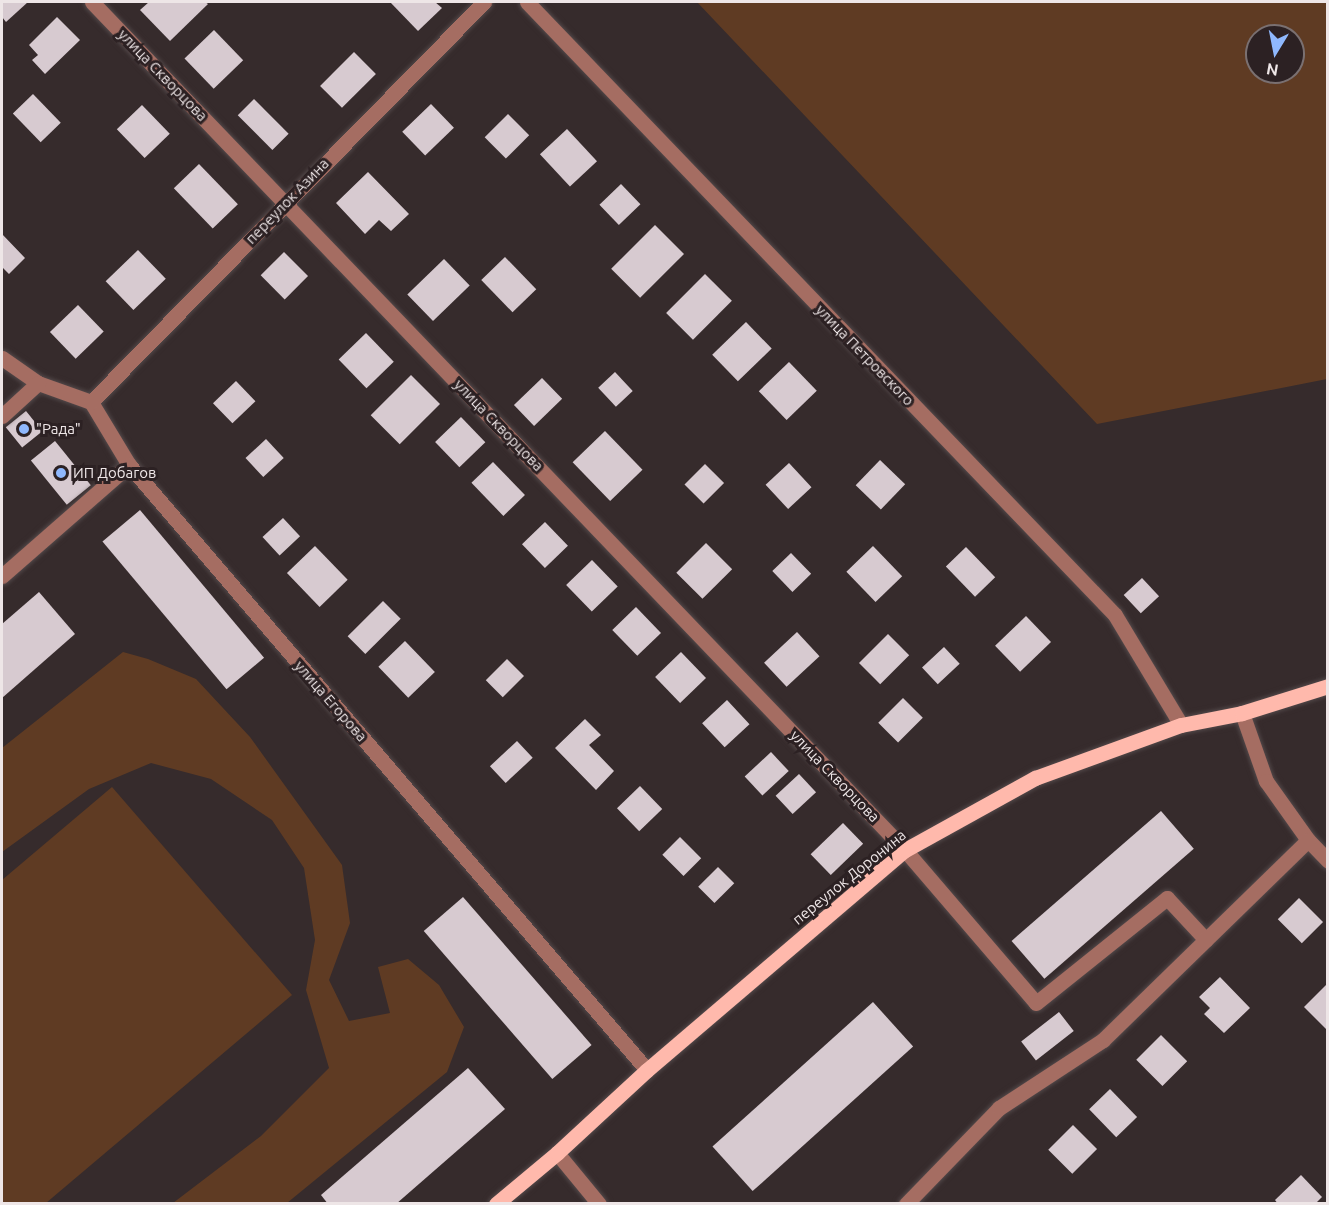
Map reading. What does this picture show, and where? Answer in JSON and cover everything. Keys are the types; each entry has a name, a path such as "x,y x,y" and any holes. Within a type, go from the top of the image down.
{"main road":[{"name":"переулок Доронина","path":"496,1203 557,1153 647,1070 905,850 1035,778 1181,725 1242,713 1328,686"}],"street":[{"name":"улица Скворцова","path":"92,2 905,850 1036,1003 1167,898 1206,940"},
{"name":"переулок Азина","path":"91,402 484,2"},
{"name":"улица Петровского","path":"527,2 1115,615 1181,725"},
{"path":"2,359 38,383 91,402"},
{"path":"2,416 38,383"},
{"name":"улица Егорова","path":"91,402 129,465 647,1070"},
{"path":"2,576 129,465"},
{"path":"1242,713 1266,781 1308,840 1328,861"},
{"path":"906,1203 999,1108 1103,1040 1308,840"},
{"path":"557,1153 599,1203"}],"shaded area":[{"path":"697,2 1327,2 1327,379 1097,424"},
{"path":"123,652 148,659 196,679 250,737 342,865 350,923 329,980 349,1021 390,1013 378,967 408,959 439,985 464,1027 447,1072 287,1203 173,1203 261,1136 329,1068 306,990 315,940 304,868 272,820 211,779 151,763 89,789 2,852 2,748"},
{"path":"112,787 292,995 46,1203 2,1203 2,880"}],"building":[{"path":"2,2 28,2 6,22 2,17"},
{"path":"149,2 205,2 208,4 170,41 140,10"},
{"path":"390,2 435,2 442,8 418,31"},
{"path":"57,17 80,40 45,74 32,60 38,55 29,45"},
{"path":"214,30 243,60 214,89 185,58"},
{"path":"354,52 376,74 342,108 320,86"},
{"path":"33,94 61,123 41,142 13,113"},
{"path":"254,99 289,134 272,150 238,115"},
{"path":"431,104 454,128 425,156 402,132"},
{"path":"142,105 170,134 145,158 117,129"},
{"path":"508,114 529,135 506,159 485,137"},
{"path":"567,129 597,161 570,186 540,154"},
{"path":"199,164 238,204 213,229 174,188"},
{"path":"368,172 409,214 391,231 379,220 365,234 336,203"},
{"path":"621,184 640,204 619,225 599,205"},
{"path":"655,225 684,254 640,298 611,269"},
{"path":"2,234 25,258 9,274 3,268 2,270"},
{"path":"138,250 166,279 133,310 106,281"},
{"path":"284,252 308,276 285,299 261,275"},
{"path":"505,257 536,289 513,312 481,280"},
{"path":"444,259 470,286 433,321 407,294"},
{"path":"705,274 732,301 693,340 666,313"},
{"path":"78,305 104,332 76,359 50,332"},
{"path":"746,322 772,349 738,381 712,355"},
{"path":"366,333 394,362 366,388 339,359"},
{"path":"789,362 817,391 787,420 759,391"},
{"path":"615,372 633,391 616,407 598,388"},
{"path":"411,375 440,404 400,444 371,415"},
{"path":"542,378 562,399 534,426 514,405"},
{"path":"236,381 255,401 232,423 213,403"},
{"name":"\"Рада\"","path":"26,411 42,431 22,448 6,427"},
{"path":"461,417 485,442 459,467 435,442"},
{"path":"605,431 643,470 610,501 573,462"},
{"path":"266,439 284,458 263,477 246,458"},
{"name":"ИП Добагов","path":"55,441 91,485 67,505 31,461"},
{"path":"880,460 905,484 881,509 856,485"},
{"path":"493,462 525,495 503,516 471,483"},
{"path":"789,463 812,487 788,509 766,485"},
{"path":"705,464 724,483 704,504 684,485"},
{"path":"140,510 264,658 227,689 102,541"},
{"path":"283,518 300,536 280,555 263,537"},
{"path":"545,522 568,546 545,568 522,544"},
{"path":"706,543 732,569 702,599 676,573"},
{"path":"315,546 348,580 320,607 287,573"},
{"path":"873,546 902,576 876,602 846,572"},
{"path":"966,547 995,577 975,597 946,566"},
{"path":"791,553 811,574 792,592 772,571"},
{"path":"592,560 618,587 592,612 566,585"},
{"path":"1142,578 1159,596 1141,613 1124,595"},
{"path":"39,592 75,634 2,698 2,624"},
{"path":"383,601 401,619 365,654 348,636"},
{"path":"636,607 661,633 637,656 612,630"},
{"path":"1026,616 1051,642 1020,672 995,646"},
{"path":"797,632 820,656 787,687 764,663"},
{"path":"888,634 909,655 880,684 859,663"},
{"path":"405,641 435,672 408,698 378,667"},
{"path":"944,647 960,664 938,684 922,667"},
{"path":"681,652 706,678 680,703 655,677"},
{"path":"507,659 524,676 503,697 486,680"},
{"path":"903,698 923,718 898,743 878,723"},
{"path":"727,700 750,724 725,747 702,723"},
{"path":"585,719 601,735 589,745 614,771 596,790 555,748"},
{"path":"517,741 533,758 506,783 490,766"},
{"path":"771,752 789,771 762,796 745,777"},
{"path":"799,774 816,792 793,814 776,796"},
{"path":"640,786 662,809 639,831 617,808"},
{"path":"1161,811 1194,849 1044,979 1012,941"},
{"path":"843,823 863,844 831,875 811,854"},
{"path":"680,837 701,858 684,876 662,855"},
{"path":"718,867 734,883 714,903 698,887"},
{"path":"463,897 592,1045 552,1079 424,931"},
{"path":"1299,898 1323,922 1302,943 1278,919"},
{"path":"1220,977 1250,1008 1224,1033 1204,1014 1210,1008 1199,997"},
{"path":"1328,983 1328,1031 1304,1007"},
{"path":"873,1002 913,1047 753,1191 712,1147"},
{"path":"1059,1012 1074,1031 1036,1060 1021,1042"},
{"path":"1161,1035 1187,1061 1162,1086 1136,1060"},
{"path":"468,1068 505,1109 396,1204 328,1204 321,1195"},
{"path":"1110,1089 1137,1117 1116,1137 1089,1109"},
{"path":"1073,1125 1097,1149 1072,1174 1048,1150"},
{"path":"1301,1175 1322,1197 1315,1204 1278,1204 1275,1200"}],"place":[{"name":"\"Рада\"","path":"24,429"},
{"name":"ИП Добагов","path":"61,473"}]}
